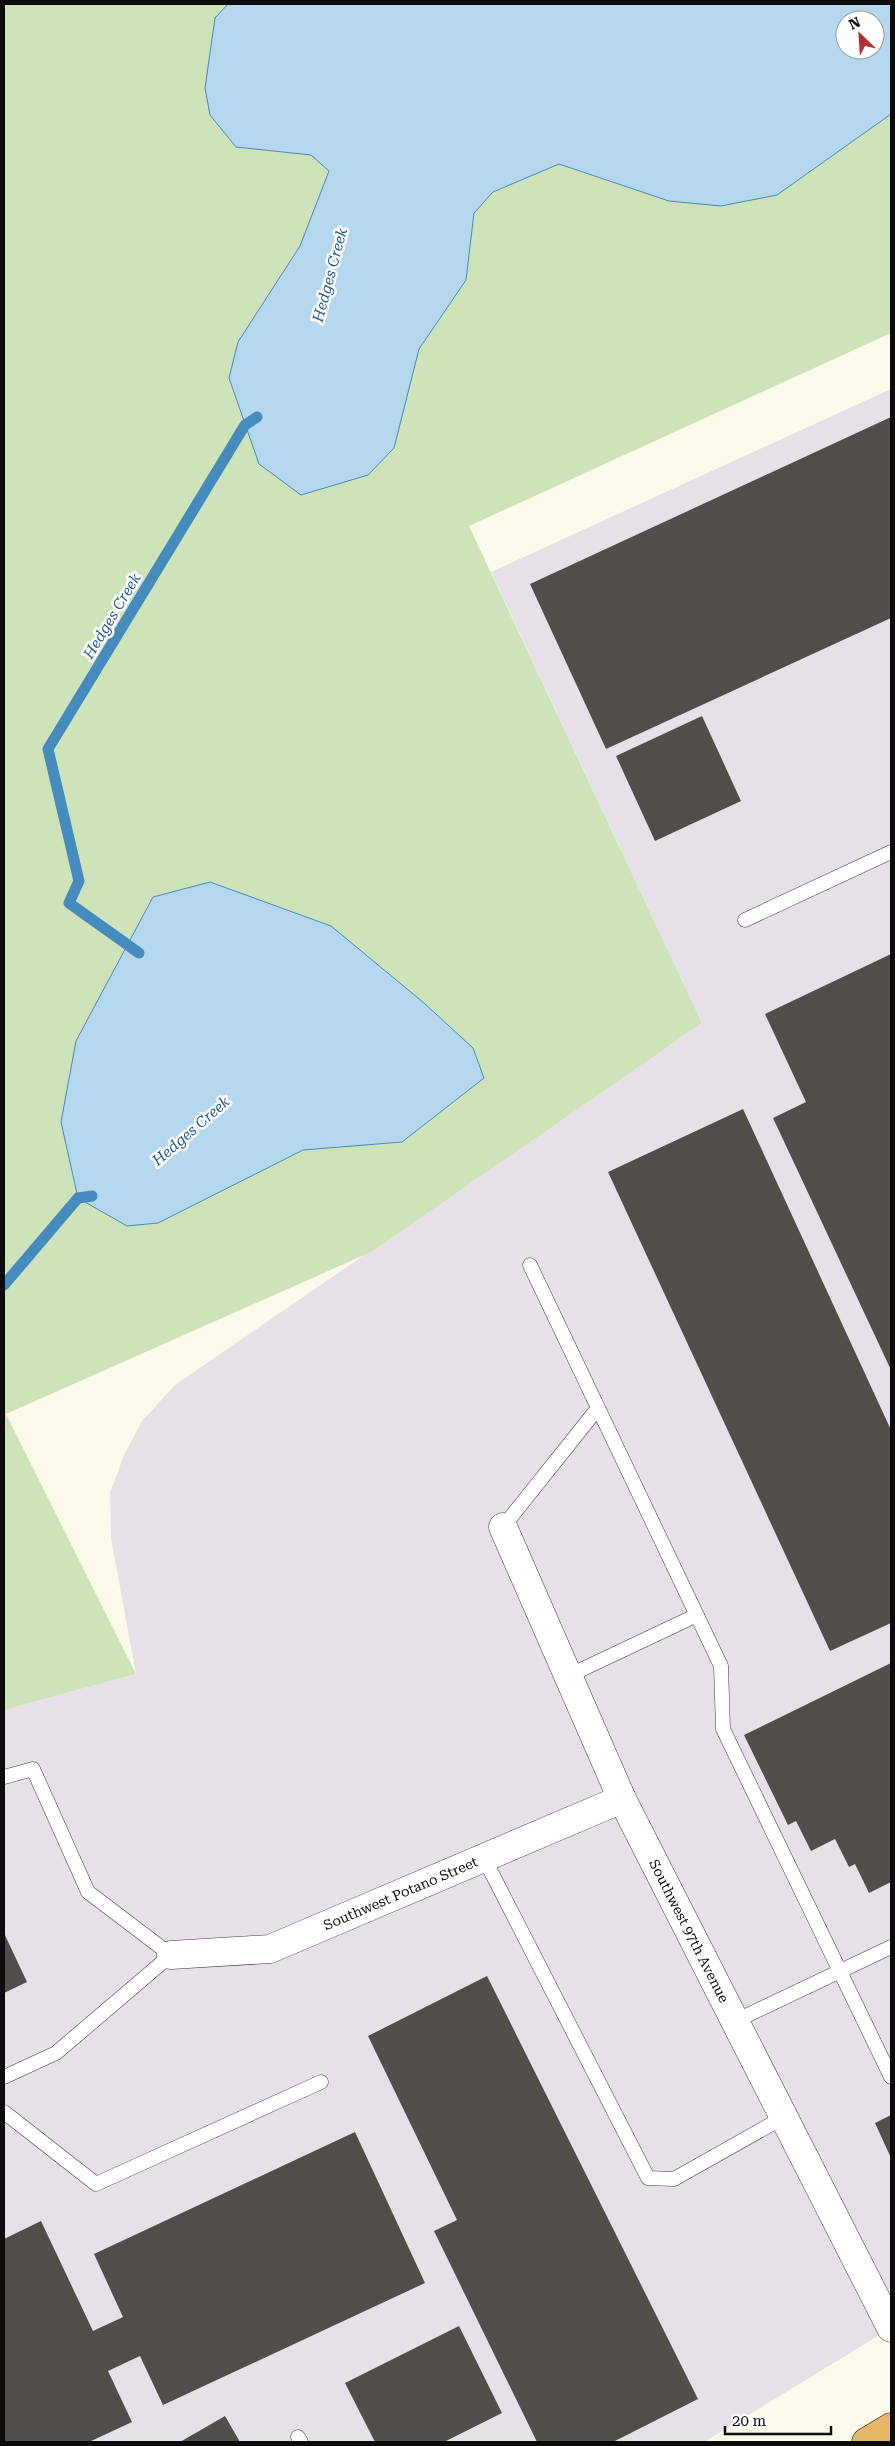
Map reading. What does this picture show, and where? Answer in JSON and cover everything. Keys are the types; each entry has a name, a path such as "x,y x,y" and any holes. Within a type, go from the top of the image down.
{"highway":[{"path":"866,2442 891,2426"}],"street":[{"name":"Southwest 97th Avenue","path":"503,1527 622,1799 891,2328"},
{"name":"Southwest Potano Street","path":"171,1955 270,1949 622,1799"}],"lane":[{"path":"745,920 891,852"},
{"path":"530,1265 721,1666 723,1729 891,2077"},
{"path":"503,1527 598,1408"},
{"path":"568,1676 698,1615"},
{"path":"4,1777 33,1770 88,1892 171,1955 56,2053 4,2078"},
{"path":"484,1858 648,2178 674,2179 784,2117"},
{"path":"735,2022 891,1947"},
{"path":"4,2112 96,2184 320,2082"}],"shaded area":[{"path":"891,389 891,2328 704,2442 4,2442 4,1710 136,1674 111,1538 110,1493 124,1455 142,1421 175,1385 702,1023 491,572"}],"green space":[{"path":"4,4 891,4 891,333 469,526 702,1023 371,1252 6,1414 136,1674 4,1710"}],"water":[{"path":"228,4 891,4 891,114 777,195 721,206 669,201 559,164 493,192 474,213 466,280 419,349 394,448 368,475 301,495 259,464 229,378 238,342 300,246 329,171 311,155 236,147 210,115 205,88 215,18"},
{"path":"210,882 331,926 424,1003 473,1048 484,1078 402,1142 303,1150 158,1223 127,1226 78,1198 61,1122 76,1041 153,897"}],"building":[{"path":"891,417 891,618 606,749 530,584"},
{"path":"702,716 741,801 655,841 616,756"},
{"path":"891,954 891,1370 773,1118 806,1102 765,1014"},
{"path":"743,1109 891,1430 891,1623 830,1651 608,1172"},
{"path":"891,1663 891,1882 869,1893 855,1864 849,1867 835,1839 811,1851 796,1821 788,1825 744,1735"},
{"path":"4,1933 27,1982 4,1993"},
{"path":"487,1976 698,2399 613,2442 537,2442 434,2231 457,2220 368,2036"},
{"path":"891,2115 891,2158 875,2123"},
{"path":"355,2132 425,2283 163,2405 140,2356 108,2371 132,2422 89,2442 4,2442 4,2239 41,2221 93,2331 123,2317 94,2254"},
{"path":"459,2326 502,2413 444,2442 375,2442 345,2383"},
{"path":"225,2416 240,2442 180,2442"}],"waterway":[{"name":"Hedges Creek","path":"139,953 69,903 79,881 48,749 245,425 257,417"},
{"name":"Hedges Creek","path":"4,1285 78,1198 92,1196"}]}
